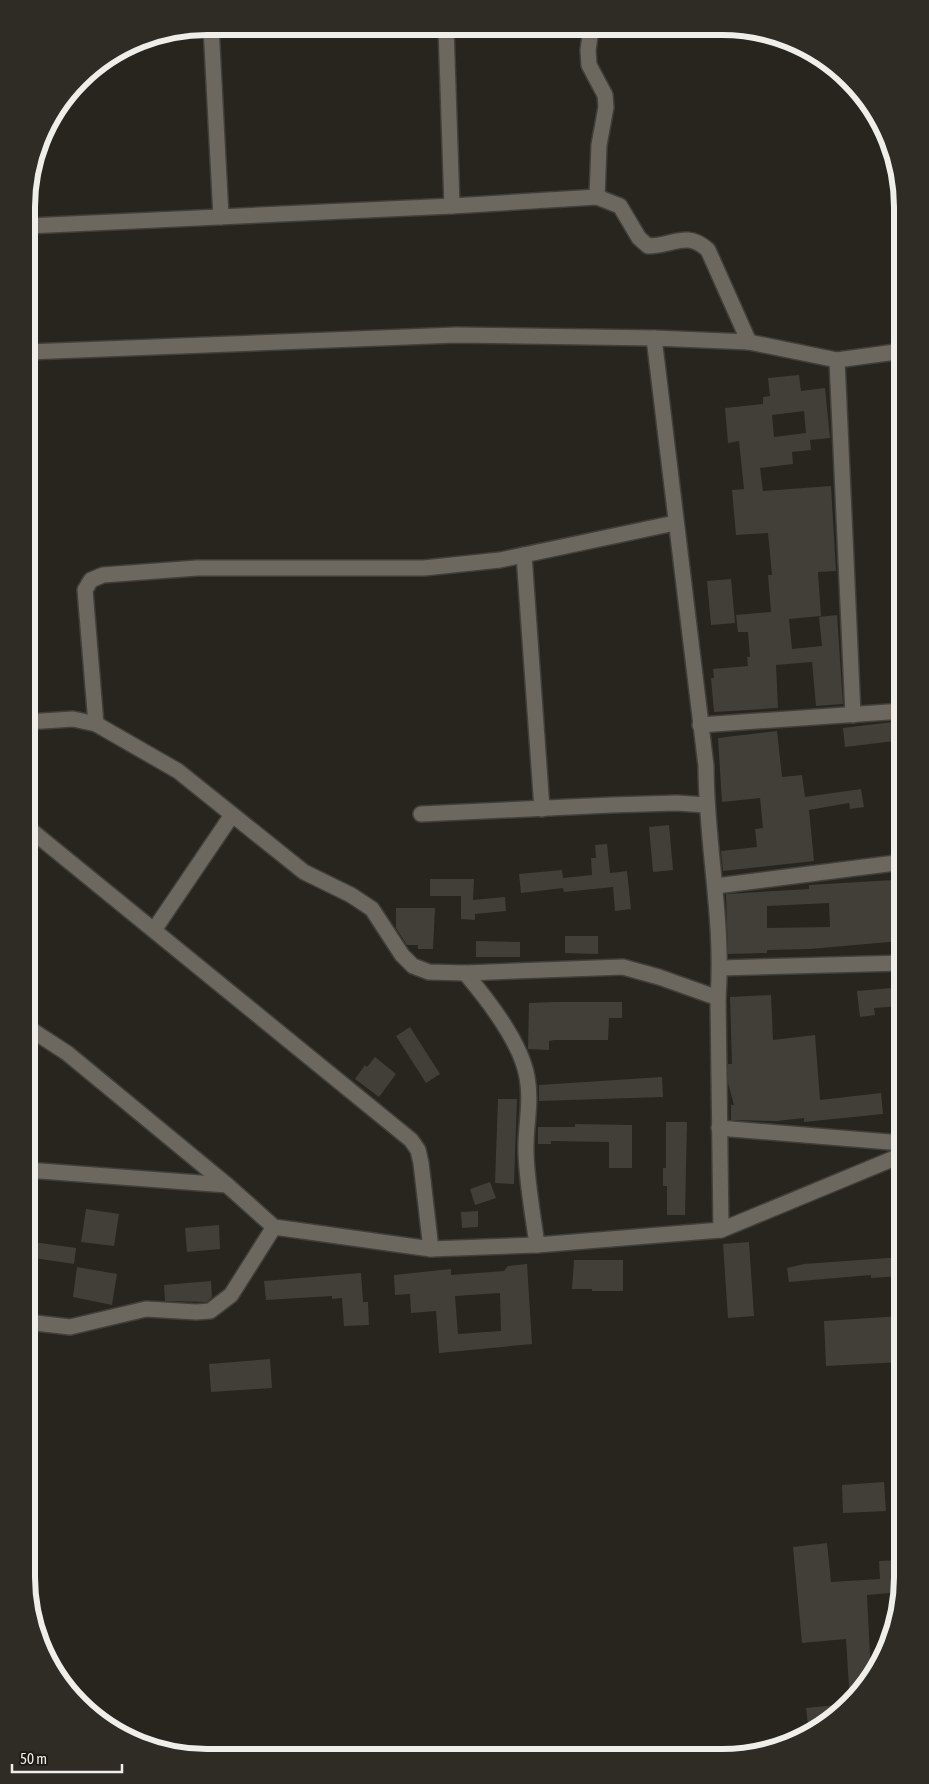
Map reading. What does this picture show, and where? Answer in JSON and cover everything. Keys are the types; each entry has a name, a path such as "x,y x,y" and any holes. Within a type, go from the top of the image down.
{"street":[{"path":"211,35 221,217"},
{"path":"446,35 452,206"},
{"path":"590,35 588,50 590,65 605,94 606,107 599,145 597,197"},
{"path":"35,226 452,206 597,197 620,206 639,238 648,246 686,239 698,241 708,250 749,342"},
{"path":"35,352 456,335 654,338 749,342 837,360 894,352"},
{"path":"654,338 706,766 706,805 716,886 720,968 718,998 721,1230"},
{"path":"837,360 853,714"},
{"path":"96,724 86,590 91,580 103,575 197,568 424,568 500,560 675,523"},
{"path":"524,555 542,810"},
{"path":"700,725 894,712"},
{"path":"35,722 74,720 96,724 178,771 304,872 351,895 372,909 402,955 413,966 429,972 465,973 623,967 659,977 718,998"},
{"path":"421,814 677,803 706,805"},
{"path":"154,930 232,815"},
{"path":"35,833 411,1140 418,1150 421,1163 431,1249"},
{"path":"716,886 894,863"},
{"path":"720,968 894,963"},
{"path":"465,973 486,998 516,1047 527,1076 530,1099 526,1155 537,1245"},
{"path":"35,1032 67,1053 227,1185 274,1227 431,1249 537,1245 721,1230 894,1157"},
{"path":"719,1128 894,1142"},
{"path":"35,1171 227,1185"},
{"path":"35,1323 70,1327 146,1309 210,1311 232,1295 274,1227"}],"building":[{"path":"799,375 801,391 825,388 830,438 810,440 811,450 792,452 793,464 760,468 763,491 831,486 836,571 818,572 821,616 789,619 792,649 822,646 819,617 837,615 843,704 816,706 812,662 776,665 778,708 714,712 711,678 714,678 713,669 748,666 747,657 750,657 748,632 738,632 736,615 771,612 768,575 772,575 768,533 736,535 732,490 744,489 739,441 728,443 725,408 763,404 763,397 770,396 768,378","holes":["804,411 806,433 774,437 772,415"]},
{"path":"731,579 735,623 711,625 707,581"},
{"path":"894,722 894,741 845,747 843,728"},
{"path":"777,731 782,777 802,775 805,797 861,789 864,807 850,809 849,803 809,810 814,861 723,871 721,851 757,847 755,829 763,828 760,798 722,802 718,738"},
{"path":"891,769 894,769 894,794"},
{"path":"669,825 673,870 653,872 649,827"},
{"path":"607,844 610,873 627,871 631,909 615,911 613,887 564,892 563,888 521,893 519,874 562,870 563,878 592,875 591,858 596,858 595,845"},
{"path":"430,879 474,879 473,900 505,897 506,911 475,914 475,920 461,919 461,896 430,896"},
{"path":"894,880 894,942 810,949 767,950 767,953 728,954 726,894 809,889 809,885","holes":["829,903 830,927 767,928 767,906"]},
{"path":"396,908 435,908 433,949 418,949 418,945 407,945 396,928"},
{"path":"565,936 598,936 598,954 565,953"},
{"path":"476,941 520,942 520,957 476,957"},
{"path":"894,988 894,1007 874,1008 875,1015 860,1017 857,991"},
{"path":"771,995 773,1040 815,1035 820,1100 881,1093 883,1114 804,1122 804,1118 777,1121 731,1120 731,1105 734,1105 728,1083 728,1064 732,1064 730,997"},
{"path":"622,1002 622,1018 609,1018 608,1040 554,1040 549,1041 549,1050 528,1049 529,1003"},
{"path":"410,1027 440,1074 426,1083 396,1036"},
{"path":"375,1057 396,1074 379,1097 355,1079 365,1065 367,1067"},
{"path":"662,1077 663,1097 539,1101 539,1085"},
{"path":"498,1099 517,1099 514,1184 495,1183"},
{"path":"666,1122 687,1122 685,1215 667,1215 667,1186 663,1186 663,1168 666,1168"},
{"path":"575,1124 632,1125 632,1168 609,1168 609,1142 551,1141 551,1144 538,1144 538,1127 575,1127"},
{"path":"490,1182 496,1198 475,1205 470,1189"},
{"path":"86,1209 119,1214 114,1246 81,1242"},
{"path":"478,1211 478,1227 462,1228 461,1212"},
{"path":"219,1225 220,1249 187,1252 185,1228"},
{"path":"35,1242 76,1248 74,1264 35,1258"},
{"path":"749,1242 754,1316 728,1318 723,1244"},
{"path":"894,1258 894,1277 871,1278 871,1275 789,1282 787,1268 804,1264"},
{"path":"574,1260 623,1260 623,1291 572,1289"},
{"path":"527,1264 532,1344 439,1353 436,1311 411,1313 410,1294 395,1295 394,1275 451,1269 451,1275 504,1271 508,1266","holes":["500,1293 501,1331 458,1334 455,1296"]},
{"path":"77,1267 117,1274 112,1305 73,1297"},
{"path":"361,1273 363,1302 368,1302 369,1325 344,1326 342,1298 332,1299 332,1296 266,1300 264,1281"},
{"path":"211,1281 212,1297 207,1302 165,1301 164,1285"},
{"path":"894,1317 894,1362 826,1366 824,1321"},
{"path":"270,1359 272,1388 211,1392 209,1364"},
{"path":"884,1482 886,1511 843,1513 842,1485"},
{"path":"827,1543 831,1582 880,1579 879,1561 894,1560 893,1593 867,1595 870,1664 849,1692 846,1639 802,1643 793,1547"},
{"path":"836,1705 808,1725 806,1708"}]}
